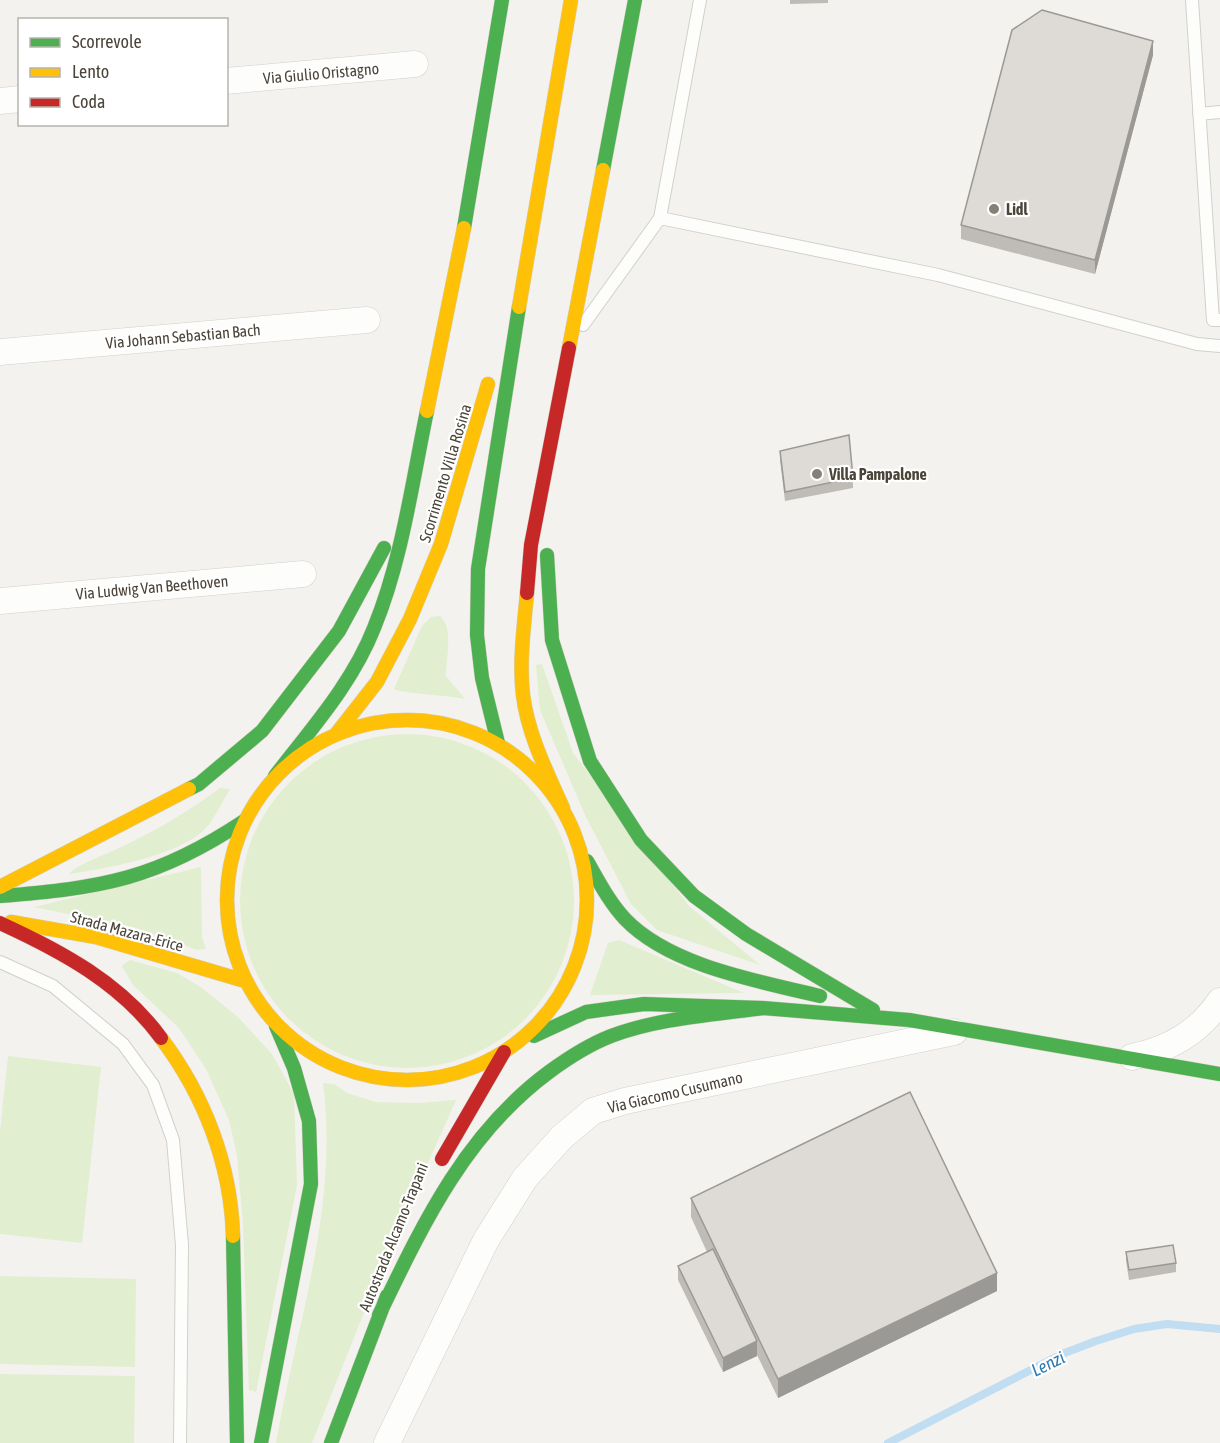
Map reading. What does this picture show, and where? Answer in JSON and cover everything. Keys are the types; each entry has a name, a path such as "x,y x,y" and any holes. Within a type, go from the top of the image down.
{"main road":[{"path":"261,1443 311,1184 309,1121 294,1068 276,1026 245,981 228,928 228,874 244,821 275,776 342,689 374,629 394,566 458,266 502,0"},
{"path":"498,743 482,678 477,635 478,569 535,202 571,0"},
{"path":"635,0 531,545 522,640 523,695 536,747 580,850 626,921 666,949 746,977 909,1020"},
{"path":"498,348 535,202"},
{"name":"Scorrimento Villa Rosina","path":"337,733 377,681 410,619 441,544 475,438 492,371"},
{"path":"557,410 546,549 552,640 590,761 641,840 694,896 788,962 873,1010"},
{"path":"0,887 199,784 262,731 339,631 409,502"},
{"path":"275,776 304,751 337,733 391,720 446,723 498,743 534,771 562,808"},
{"name":"Strada Mazara-Erice","path":"0,896 69,890 146,873 205,846 244,821"},
{"path":"518,1043 555,1004 579,956 588,903 580,850"},
{"path":"0,922 39,939 76,960 135,1005 178,1057 213,1125 231,1199 237,1443"},
{"name":"Strada Mazara-Erice","path":"0,922 96,937 245,981"},
{"path":"276,1026 318,1058 368,1078 420,1081 472,1070 518,1043 586,1012 644,1004 763,1008 909,1020 1220,1074"},
{"path":"379,1315 437,1197 460,1158 492,1121 540,1077 593,1044 650,1025 763,1008"},
{"name":"Autostrada Alcamo-Trapani","path":"331,1443 379,1315 448,1145 504,1052"}],"street":[{"name":"Via Giulio Oristagno","path":"228,81 415,64"},
{"path":"0,101 18,99"},
{"name":"Via Johann Sebastian Bach","path":"0,352 367,320"},
{"name":"Via Ludwig Van Beethoven","path":"0,601 303,574"},
{"path":"1130,1058 1160,1051 1181,1040 1208,1018 1220,1001"},
{"name":"Via Giacomo Cusumano","path":"387,1443 486,1240 525,1178 562,1137 593,1111 625,1101 969,1029"}],"lane":[{"path":"570,344 660,218 700,0"},
{"path":"1192,0 1213,320 1220,320"},
{"path":"1199,114 1220,112"},
{"path":"660,218 938,275 1197,344 1220,346"},
{"path":"0,962 52,986 123,1044 153,1085 172,1140 182,1245 180,1443"}],"green space":[{"path":"440,616 447,628 448,636 446,676 465,699 394,689 422,626 431,617"},
{"path":"542,664 573,753 689,906 760,965 657,930 631,904 586,817 540,710 536,665"},
{"path":"407,734 440,737 471,747 500,762 525,783 546,808 561,837 571,868 574,901 571,934 561,965 546,994 525,1019 500,1040 471,1055 440,1065 407,1068 374,1065 343,1055 314,1040 289,1019 268,994 253,965 243,934 240,901 243,868 253,837 268,808 289,783 314,762 343,747 374,737"},
{"path":"220,788 230,789 209,825 193,838 177,847 140,860 68,874 87,862 160,827"},
{"path":"201,867 202,937 206,949 197,950 133,927 34,907"},
{"path":"619,940 744,993 590,995 608,943"},
{"path":"130,960 177,973 202,988 238,1017 272,1054 294,1094 297,1185 256,1392 249,1390 243,1225 237,1155 229,1120 206,1069 179,1028 133,985 122,966"},
{"path":"8,1056 101,1067 82,1243 0,1234 0,1131"},
{"path":"323,1083 334,1084 347,1093 376,1102 418,1103 456,1100 387,1255 312,1443 276,1443 321,1219 326,1129"},
{"path":"0,1276 136,1279 135,1367 0,1364"},
{"path":"0,1374 135,1376 134,1443 0,1443"}],"building":[{"path":"1042,10 1153,41 1095,260 961,225 1012,30"},
{"name":"Villa Pampalone","path":"849,435 853,478 785,492 780,451"},
{"path":"910,1092 997,1273 778,1379 691,1198"},
{"path":"1173,1245 1176,1263 1129,1270 1126,1252"},
{"path":"713,1249 757,1341 723,1358 678,1266"}],"waterway":[{"name":"Lenzi","path":"888,1443 1062,1354 1096,1341 1134,1329 1167,1324 1220,1329"}],"traffic: fast":[{"path":"464,228 502,0"},
{"path":"603,170 635,0"},
{"path":"498,743 482,678 477,635 478,569 519,307"},
{"path":"275,776 342,687 365,649 374,628 399,548 427,411"},
{"path":"189,789 199,784 262,731 339,631 384,548"},
{"path":"547,555 552,640 590,761 641,840 694,896 746,934 873,1010"},
{"path":"0,896 69,889 128,877 184,856 244,821"},
{"path":"587,861 609,898 625,919 666,949 716,969 820,996"},
{"path":"534,1036 586,1012 644,1004 763,1008 909,1020 1220,1074"},
{"path":"379,1315 430,1214 470,1152 493,1123 549,1072 594,1043 629,1030 686,1018 763,1008"},
{"path":"261,1443 311,1184 309,1121 294,1068 276,1026"},
{"path":"233,1236 237,1443"},
{"path":"331,1443 387,1296"}],"traffic: slow":[{"path":"519,307 571,0"},
{"path":"569,348 603,170"},
{"path":"427,411 464,228"},
{"path":"337,733 377,682 410,619 441,544 488,384"},
{"path":"527,593 522,657 525,710 534,739 563,808"},
{"path":"407,720 442,724 476,734 507,750 534,773 557,800 573,831 583,865 587,900 583,935 573,969 557,1000 534,1027 507,1050 476,1066 442,1076 407,1080 372,1076 338,1066 307,1050 280,1027 257,1000 241,969 231,935 227,900 231,865 241,831 257,800 280,773 307,750 338,734 372,724 407,720"},
{"path":"0,887 189,789"},
{"path":"11,922 96,937 245,981"},
{"path":"161,1038 190,1083 212,1131 227,1183 233,1236"}],"traffic: jam":[{"path":"527,593 531,545 569,348"},
{"path":"0,923 88,970 128,1001 161,1038"},
{"path":"442,1159 504,1052"}],"place":[{"name":"Lidl","path":"994,209"},
{"name":"Villa Pampalone","path":"817,474"}]}
